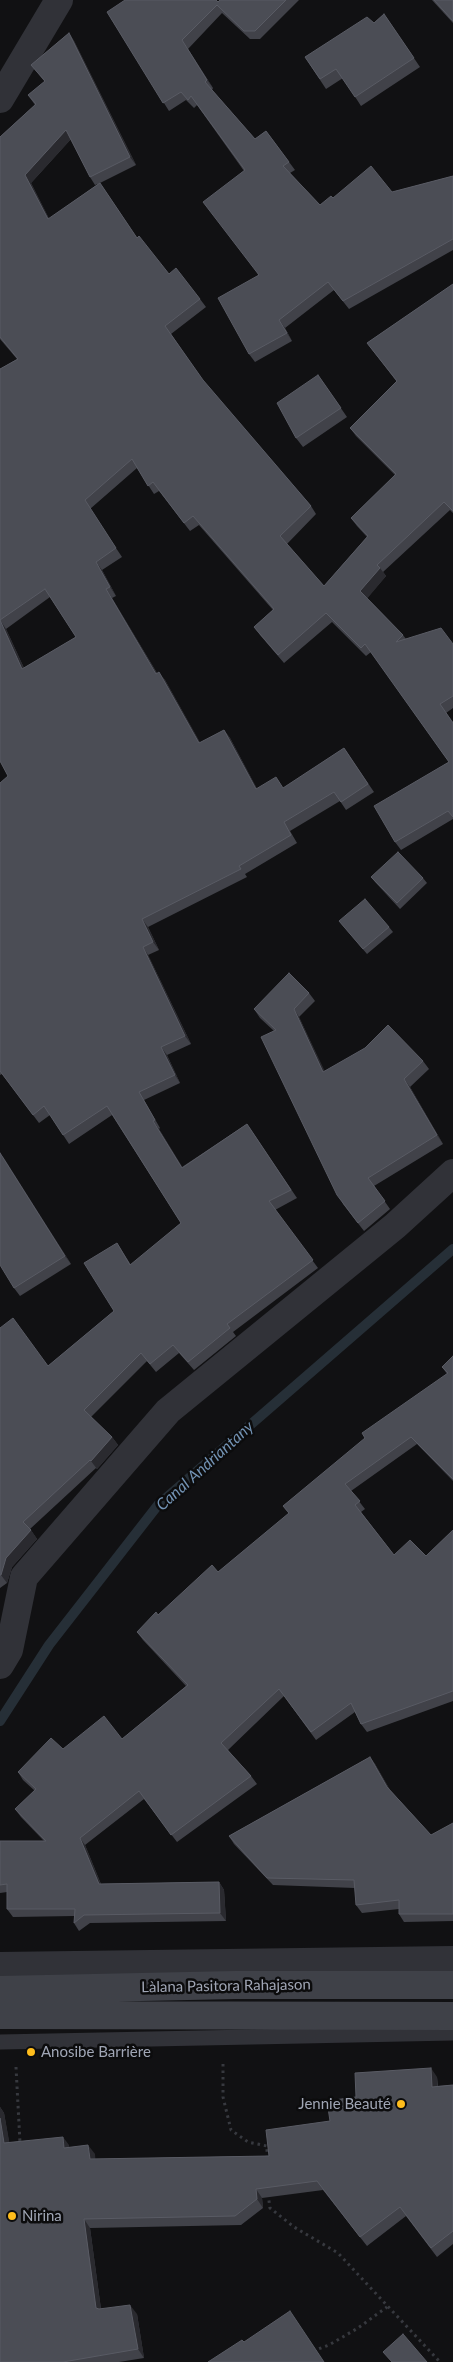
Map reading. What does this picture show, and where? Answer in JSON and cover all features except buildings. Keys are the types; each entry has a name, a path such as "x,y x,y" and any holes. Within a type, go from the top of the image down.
{"main road":[{"name":"Làlana Pasitora Rahajason","path":"0,1990 235,1985 453,1985"},
{"name":"Làlana Pasitora Rahajason","path":"0,2015 453,2016"}],"street":[{"path":"0,99 59,0"},
{"path":"0,1665 9,1650 24,1577 168,1411 395,1226 453,1173"},
{"path":"0,1966 453,1960"}],"lane":[{"path":"7,2042 453,2033"}],"path":[{"path":"223,2038 223,2097 230,2130 248,2142 267,2146 267,2163"},
{"path":"7,2042 20,2146"},
{"path":"268,2188 270,2208 294,2227 338,2253 440,2362"},
{"path":"306,2355 358,2328 387,2307"}],"waterway":[{"name":"Canal Andriantany","path":"0,1721 49,1645 158,1505 453,1249"}],"place":[{"name":"Anosibe Barrière","path":"31,2052"},
{"name":"Jennie Beauté","path":"401,2104"},
{"name":"Nirina","path":"12,2216"}]}
